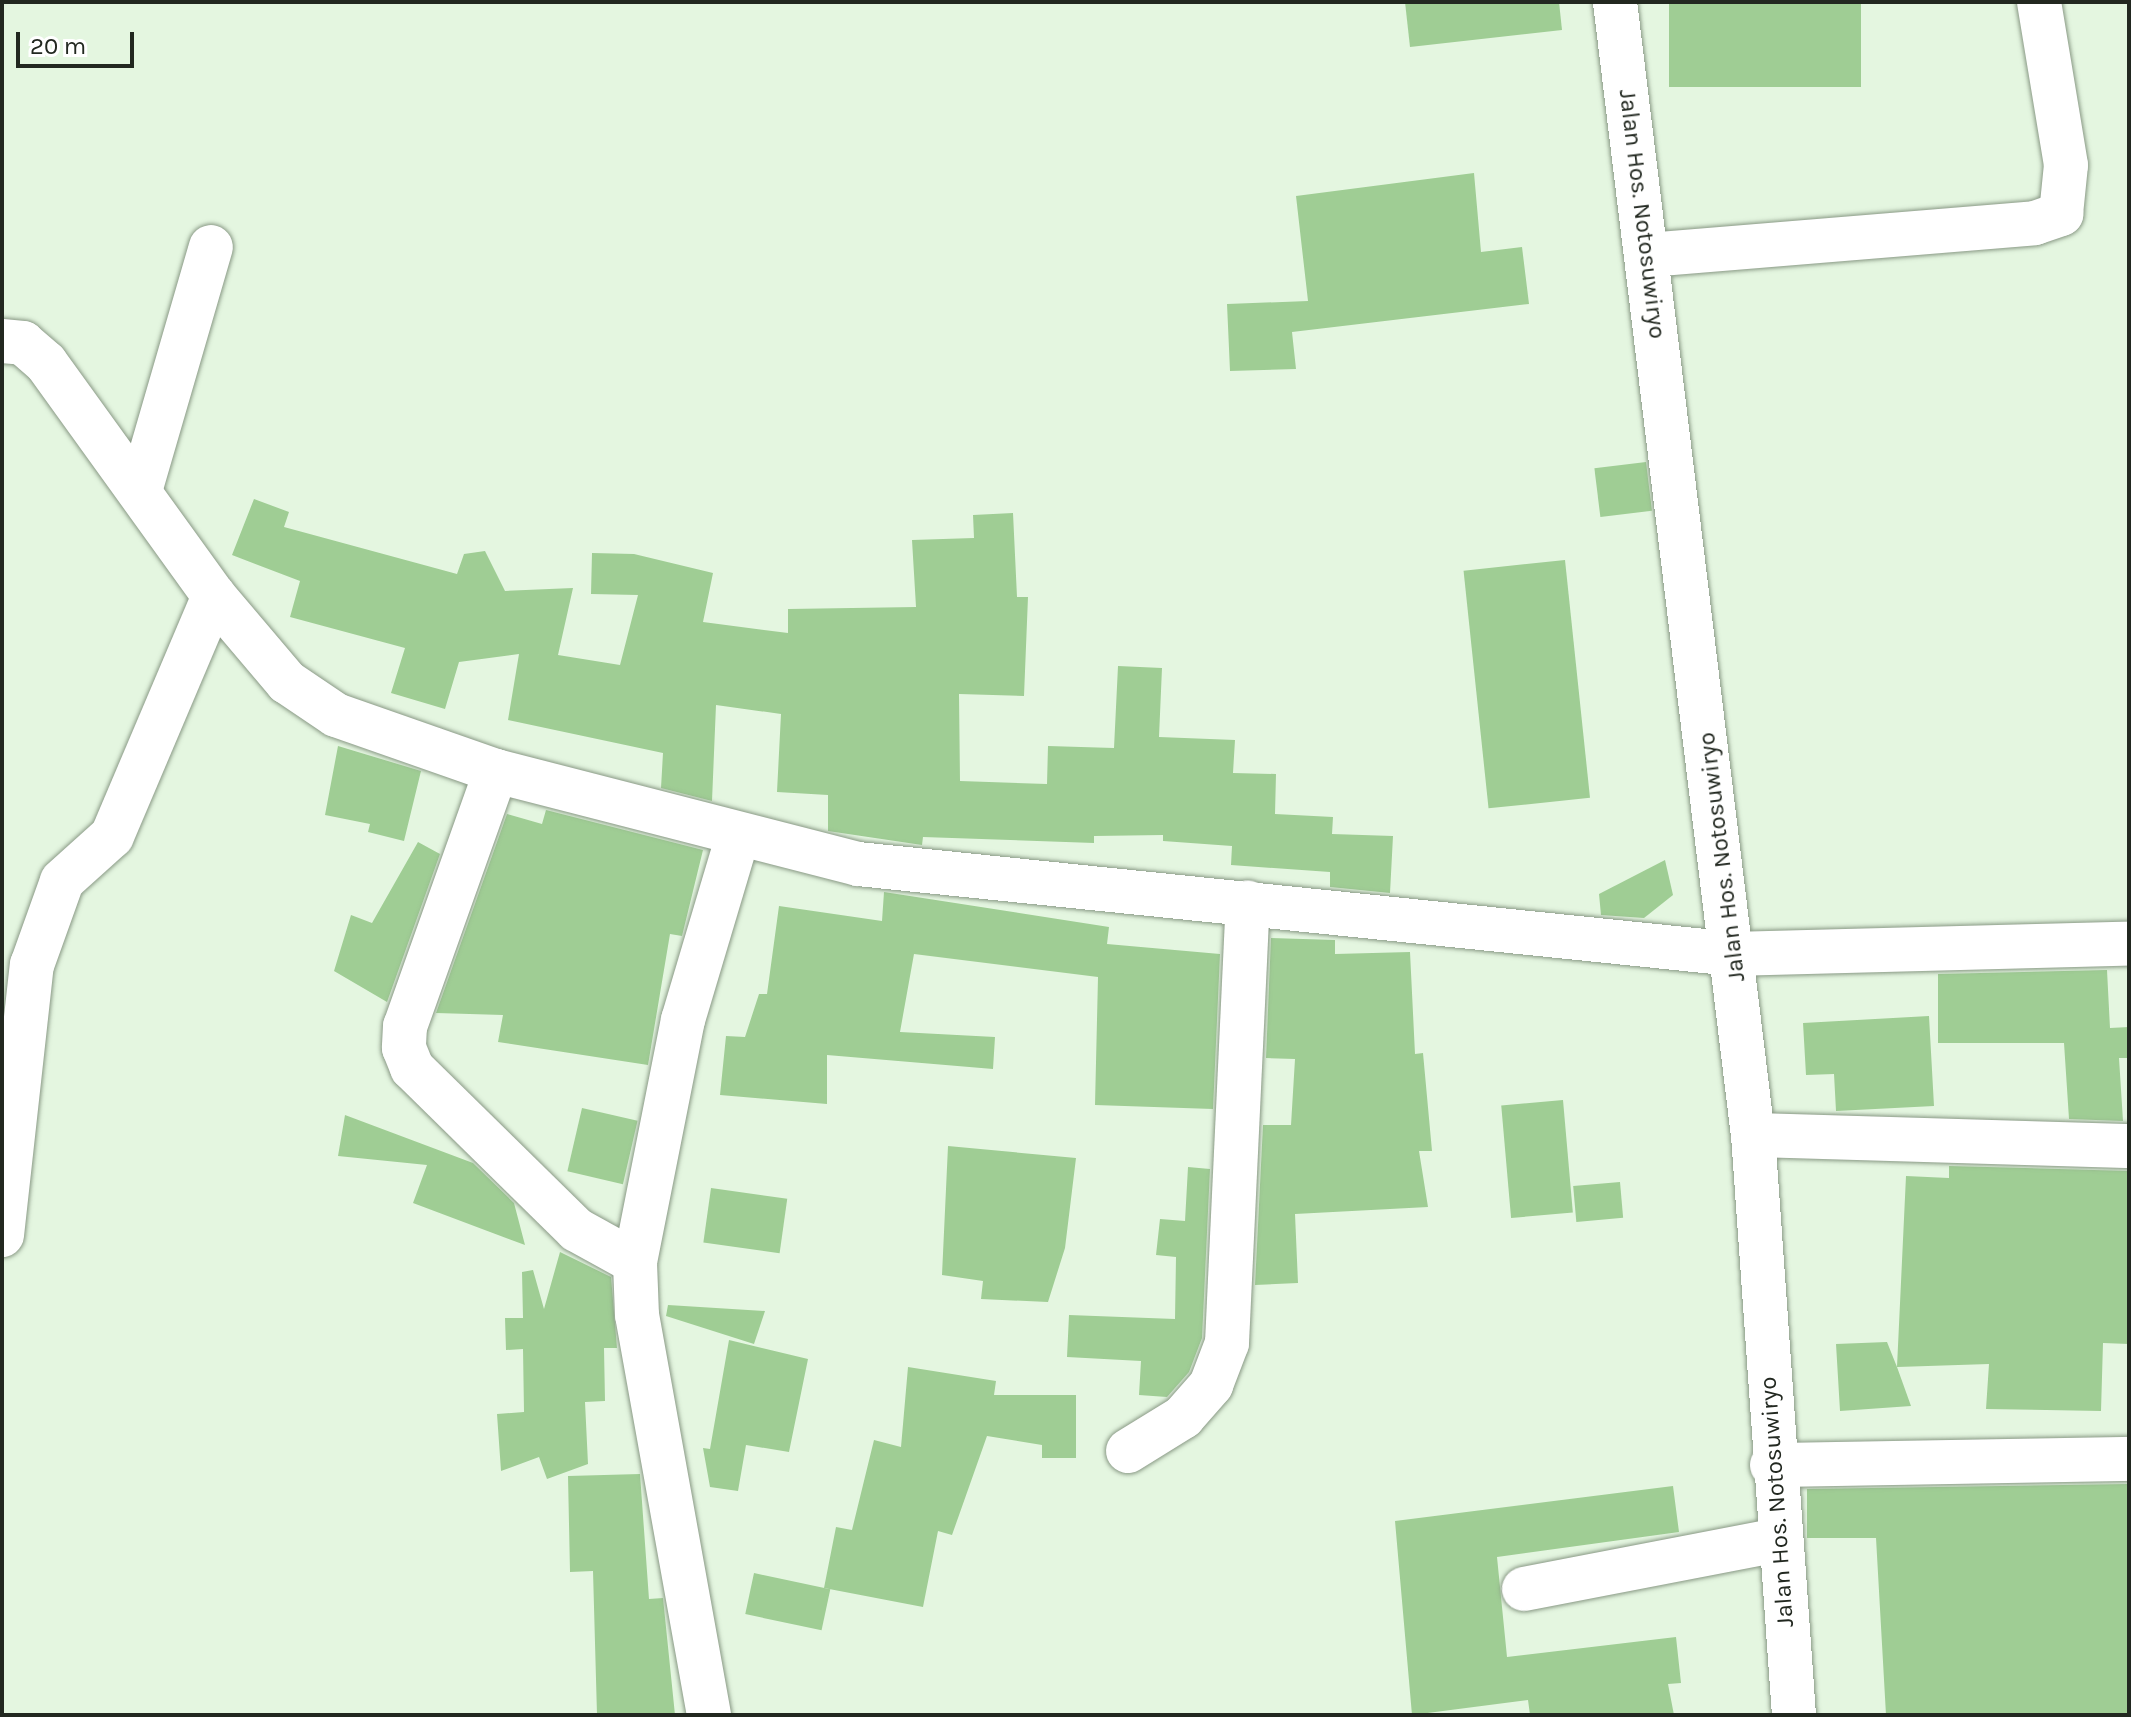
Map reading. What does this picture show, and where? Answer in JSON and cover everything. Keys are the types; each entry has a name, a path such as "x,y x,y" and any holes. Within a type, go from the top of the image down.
{"street":[{"name":"Jalan Hos. Notosuwiryo","path":"1615,2 1734,954 1753,1135 1772,1465 1794,1715"},
{"path":"1648,255 2035,223 2061,214 2066,165 2039,2"},
{"path":"140,491 211,247"},
{"path":"2,341 23,343 46,363 214,596 308,700 496,771 858,864 1734,954 2129,944"},
{"path":"2,1235 32,965 62,881 112,836 214,596"},
{"path":"496,771 405,1026 404,1048 412,1068 577,1230 635,1262"},
{"path":"709,1715 637,1315 635,1262 683,1020 738,835"},
{"path":"1128,1451 1183,1417 1211,1385 1227,1343 1248,902"},
{"path":"1753,1135 2129,1146"},
{"path":"1772,1465 2129,1459"},
{"path":"1524,1589 1779,1540"}],"building":[{"path":"1405,2 1559,2 1562,30 1410,47"},
{"path":"1669,2 1861,2 1861,87 1669,87"},
{"path":"1474,173 1481,252 1522,247 1529,304 1292,332 1296,369 1230,371 1227,304 1308,301 1296,196"},
{"path":"1646,462 1652,511 1600,517 1594,468"},
{"path":"254,499 289,512 284,527 457,574 464,554 485,551 505,591 573,588 558,655 620,665 638,595 591,594 592,553 634,554 713,573 703,622 788,633 788,609 916,607 912,540 974,538 973,515 1013,513 1017,597 1028,597 1024,696 959,694 960,781 1047,784 1048,746 1114,748 1118,666 1162,668 1159,737 1235,740 1233,773 1276,774 1275,814 1333,817 1332,834 1393,836 1390,893 1330,887 1330,872 1231,865 1232,846 1163,841 1163,835 1094,836 1094,843 923,837 922,845 828,831 828,795 777,792 781,714 716,705 712,801 661,788 663,753 508,720 519,654 459,662 445,709 391,693 405,648 290,617 300,581 232,555"},
{"path":"1565,560 1590,798 1489,808 1464,571"},
{"path":"338,746 421,771 404,841 368,832 370,824 325,815"},
{"path":"546,810 703,850 682,936 670,934 648,1065 498,1042 503,1015 436,1013 507,814 542,824"},
{"path":"418,842 440,854 387,1002 334,971 351,915 372,923"},
{"path":"1665,860 1673,895 1644,918 1601,915 1599,894"},
{"path":"884,892 1109,927 1107,944 1220,954 1213,1109 1095,1105 1098,977 914,954 900,1032 995,1037 993,1069 827,1055 827,1104 720,1095 726,1036 745,1037 759,994 767,994 779,906 882,921"},
{"path":"1271,938 1335,940 1335,954 1410,952 1415,1054 1423,1053 1432,1151 1419,1151 1428,1207 1295,1214 1298,1283 1255,1285 1263,1125 1291,1125 1295,1059 1266,1058"},
{"path":"2107,970 2110,1028 2129,1027 2129,1058 2119,1058 2123,1121 2069,1119 2064,1043 1938,1043 1938,974"},
{"path":"1929,1016 1934,1106 1836,1111 1834,1074 1806,1075 1803,1023"},
{"path":"1563,1100 1573,1213 1511,1218 1501,1105"},
{"path":"582,1108 638,1121 623,1184 567,1171"},
{"path":"345,1115 473,1163 514,1203 525,1245 413,1203 427,1165 338,1156"},
{"path":"948,1146 1076,1158 1065,1248 1048,1302 981,1299 983,1281 942,1275"},
{"path":"1949,1166 2129,1171 2129,1344 2103,1343 2101,1411 1986,1409 1989,1364 1897,1367 1906,1176 1949,1178"},
{"path":"1188,1167 1210,1169 1202,1338 1189,1372 1167,1397 1139,1395 1141,1361 1067,1357 1069,1315 1175,1319 1176,1257 1156,1255 1160,1219 1185,1221"},
{"path":"1620,1182 1623,1218 1576,1222 1573,1186"},
{"path":"711,1188 787,1199 780,1253 703,1242"},
{"path":"560,1252 611,1277 617,1348 604,1348 605,1401 585,1402 588,1464 547,1479 539,1457 501,1471 497,1414 524,1412 523,1349 506,1350 505,1318 523,1318 522,1272 533,1270 544,1309"},
{"path":"668,1305 765,1311 754,1344 666,1316"},
{"path":"729,1340 808,1359 789,1452 746,1445 738,1491 710,1487 703,1448 710,1449"},
{"path":"1887,1342 1911,1406 1840,1411 1836,1344"},
{"path":"908,1367 996,1381 994,1395 1076,1395 1076,1458 1042,1458 1042,1445 987,1436 952,1535 938,1531 923,1607 824,1588 836,1527 852,1530 874,1440 901,1447"},
{"path":"640,1474 649,1599 663,1598 675,1715 597,1715 593,1571 570,1572 568,1476"},
{"path":"2129,1484 2129,1715 1886,1715 1876,1538 1807,1538 1807,1489"},
{"path":"1673,1486 1679,1532 1497,1557 1507,1657 1676,1637 1681,1683 1668,1684 1674,1715 1530,1715 1528,1700 1412,1715 1395,1521"},
{"path":"754,1573 830,1589 822,1630 745,1614"}]}
